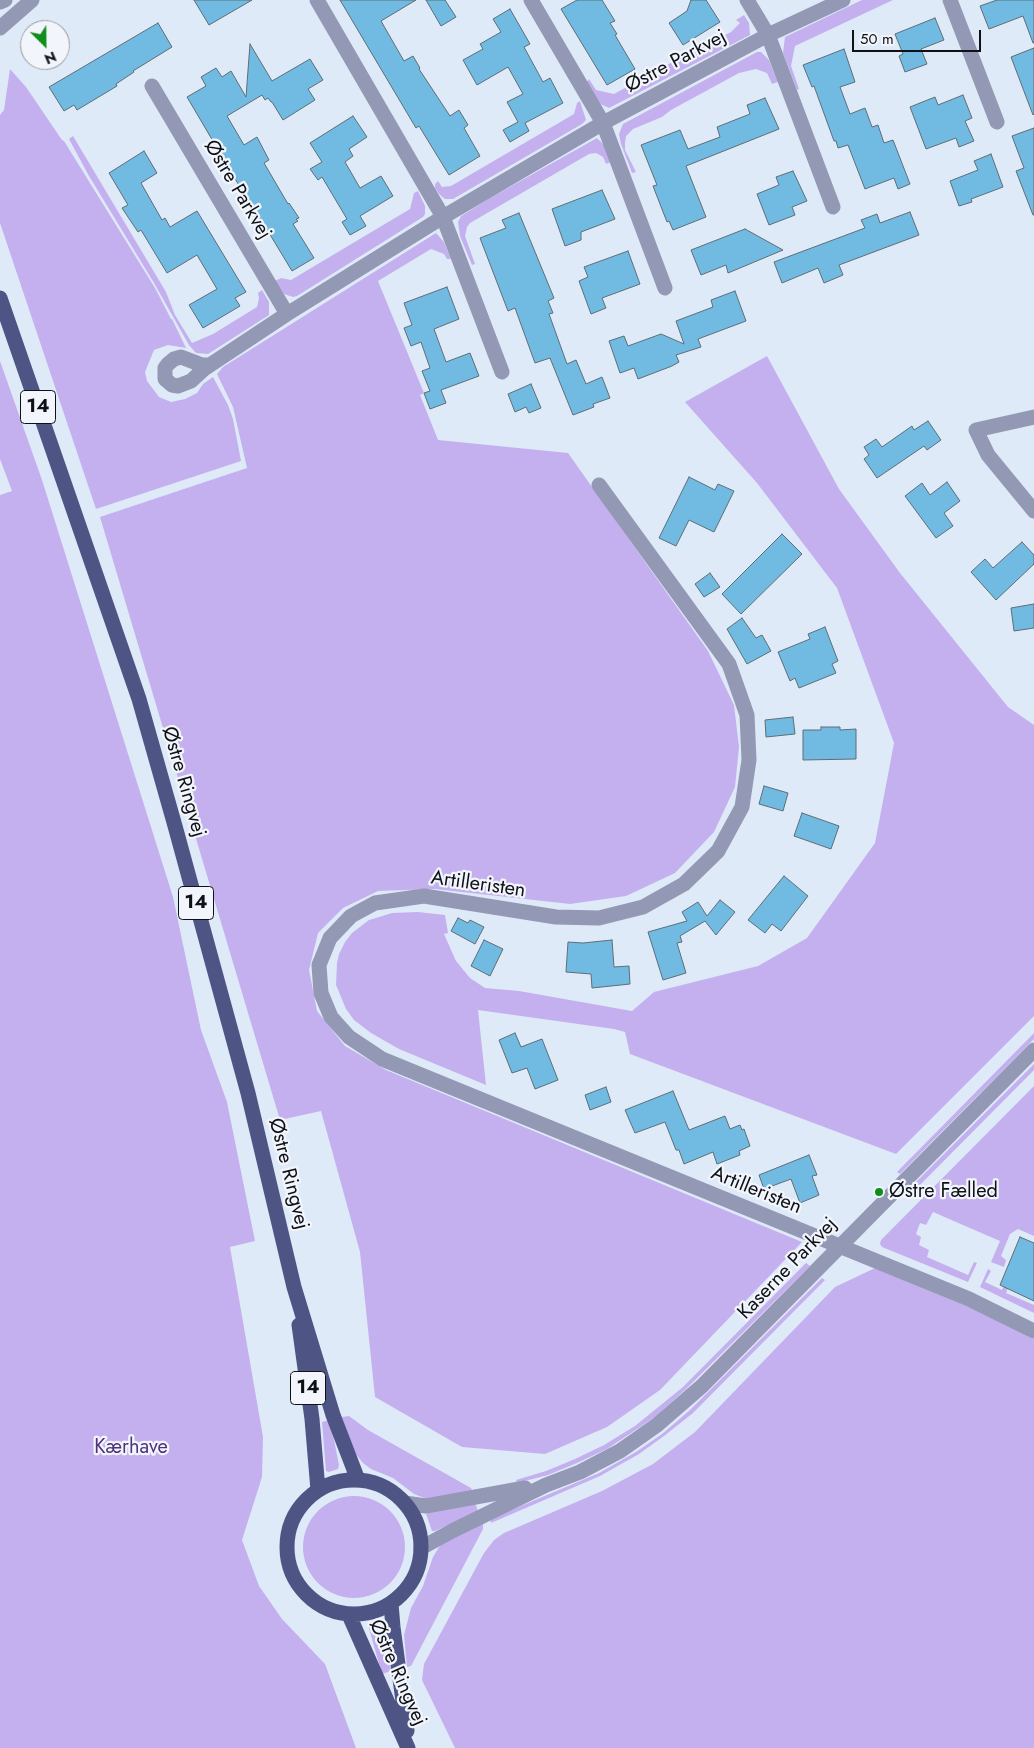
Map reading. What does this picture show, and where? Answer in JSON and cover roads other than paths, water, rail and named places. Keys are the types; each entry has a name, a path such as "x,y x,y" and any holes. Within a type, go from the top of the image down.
{"main road":[{"name":"Østre Ringvej","path":"0,298 139,699 245,1084 294,1287 333,1414 358,1480"},
{"name":"Østre Ringvej","path":"294,1287 312,1419 318,1490"},
{"path":"358,1480 379,1484 397,1495 417,1524 421,1548 419,1566 413,1580 391,1604 371,1612 349,1614 325,1608 314,1602 297,1583 287,1560 287,1536 296,1513 306,1500 318,1490 338,1482 358,1480"},
{"name":"Østre Ringvej","path":"391,1604 392,1627 409,1748"},
{"name":"Østre Ringvej","path":"349,1614 409,1748"}],"street":[{"path":"0,2 6,0"},
{"path":"0,28 32,0"},
{"path":"317,0 443,216 502,372"},
{"path":"530,0 603,123 665,288"},
{"path":"747,0 768,35 833,207"},
{"name":"Østre Parkvej","path":"210,366 287,314 443,216 603,123 768,35 843,0"},
{"path":"950,0 996,122"},
{"name":"Østre Parkvej","path":"152,86 287,314"},
{"path":"1034,417 976,430 988,455 1034,511"},
{"name":"Artilleristen","path":"599,485 729,664 747,715 749,760 742,807 718,851 684,884 643,907 599,918 556,917 424,896 375,903 351,916 330,938 319,965 321,993 331,1017 349,1037 382,1059 969,1299 1034,1331"},
{"name":"Kaserne Parkvej","path":"421,1548 452,1530 546,1485 580,1472 620,1450 657,1425 702,1386 838,1246 1034,1050"},
{"name":"Kaserne Parkvej","path":"405,1504 426,1506 546,1485"}],"place":[{"name":"Østre Fælled","path":"879,1192"}],"park label":[{"name":"Kærhave","path":"131,1448"}]}
